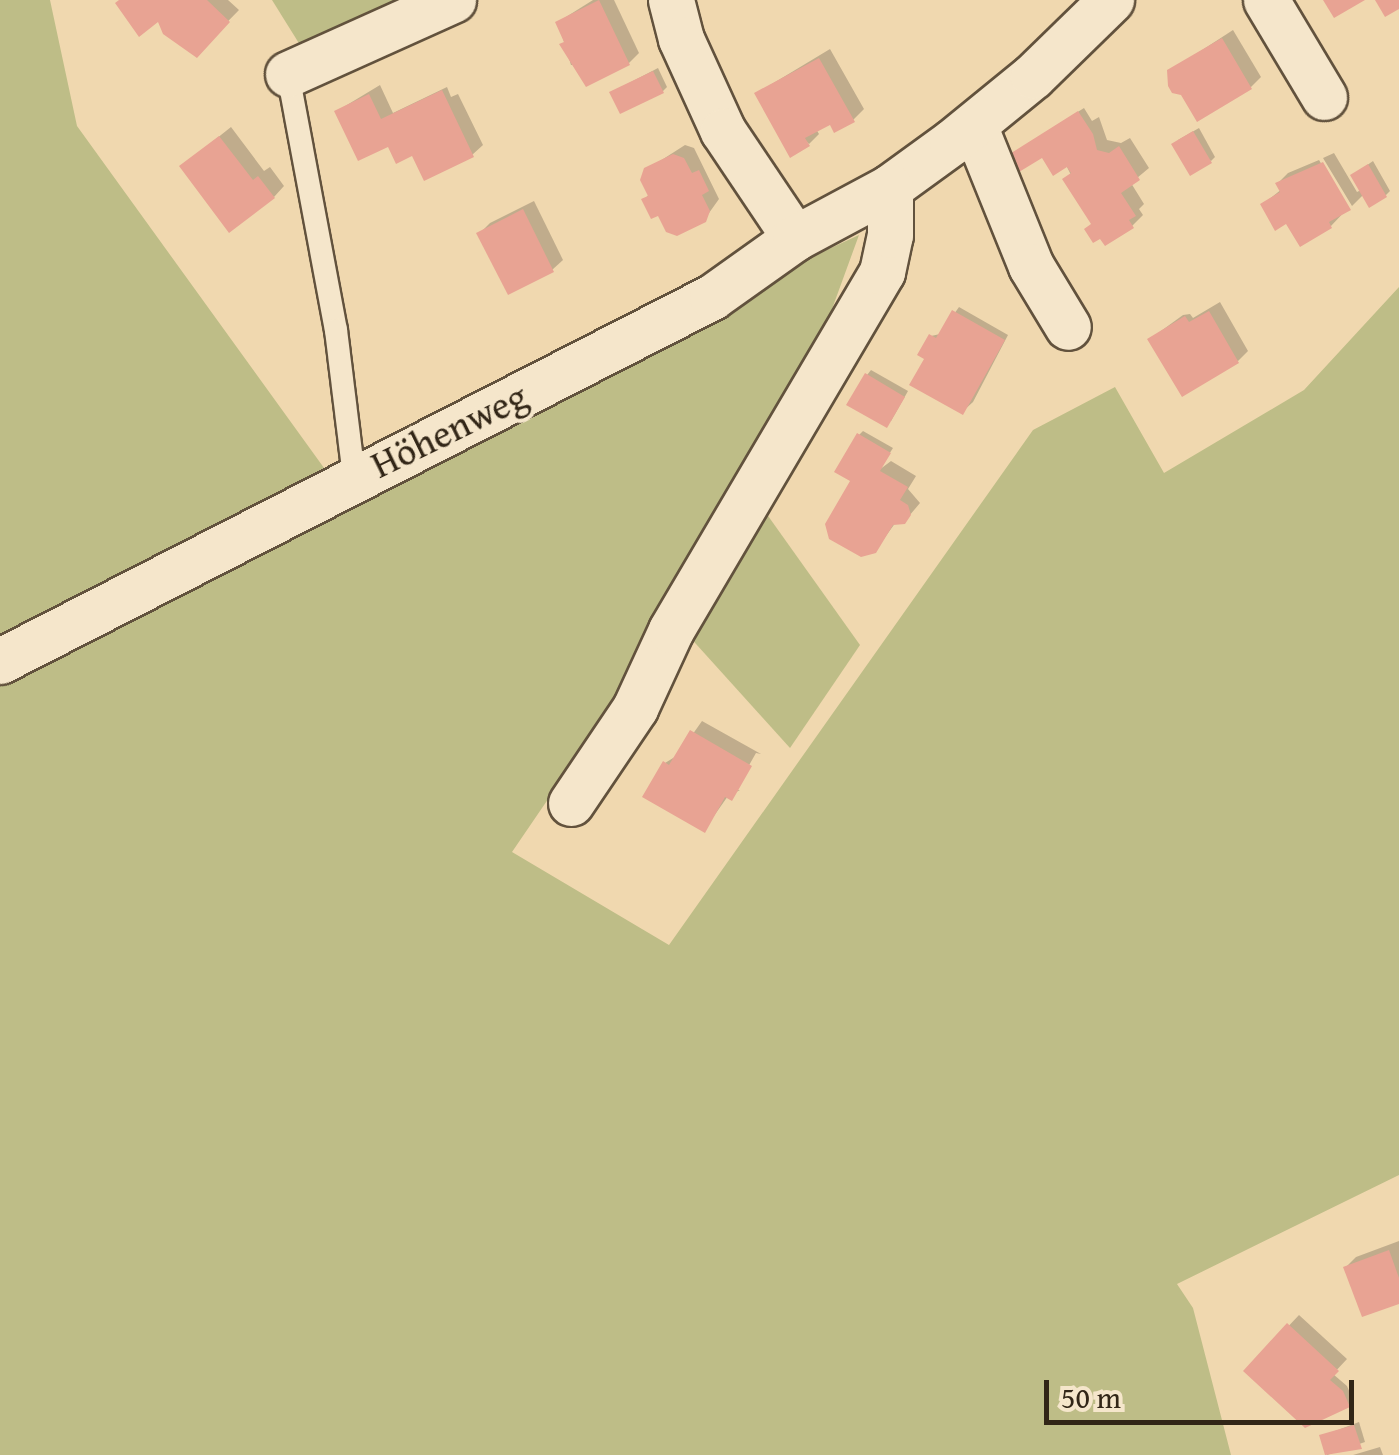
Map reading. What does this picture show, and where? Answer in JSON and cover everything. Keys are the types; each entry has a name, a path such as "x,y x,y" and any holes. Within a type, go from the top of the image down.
{"street":[{"path":"288,74 453,0"},
{"path":"670,0 681,39 723,132 795,238"},
{"name":"Höhenweg","path":"0,662 354,477 674,319 795,238 890,187 1033,76 1111,0"},
{"path":"1266,0 1324,97"},
{"path":"974,125 1031,266 1068,327"},
{"path":"571,803 635,708 671,630 882,272 890,235 890,187"}],"lane":[{"path":"288,74 336,330 354,477"}],"shaded area":[{"path":"0,0 50,0 77,126 332,479 859,235 774,468 512,852 669,945 1033,430 1115,387 1164,473 1304,390 1399,287 1399,1175 1177,1284 1193,1308 1231,1455 0,1455"},
{"path":"272,0 426,0 305,53"},
{"path":"761,506 860,645 790,748 687,634"}],"building":[{"path":"207,0 230,22 197,58 163,34 158,22 139,37 115,3"},
{"path":"599,0 630,65 586,87 559,44 564,42 555,22"},
{"path":"1323,0 1365,0 1334,18"},
{"path":"1375,0 1399,0 1399,9 1385,17"},
{"path":"1222,38 1252,89 1197,122 1181,95 1172,93 1167,70"},
{"path":"819,58 855,122 834,133 830,125 805,138 810,146 790,158 754,93"},
{"path":"653,71 664,93 620,114 609,92"},
{"path":"442,90 474,157 424,181 412,156 396,164 388,147 358,161 334,111 369,94 381,119"},
{"path":"1078,111 1093,134 1097,150 1109,153 1119,146 1140,180 1121,193 1136,216 1129,220 1134,228 1105,246 1100,239 1093,243 1084,229 1091,224 1062,179 1071,173 1067,167 1053,176 1042,158 1019,172 1008,155"},
{"path":"1193,131 1212,163 1190,176 1171,144"},
{"path":"219,136 253,180 258,176 275,198 229,233 179,166"},
{"path":"673,154 684,158 692,173 699,170 709,191 702,195 710,211 706,222 677,236 666,232 658,216 651,219 641,199 648,196 640,180 644,168"},
{"path":"1323,162 1351,210 1329,222 1332,228 1300,247 1286,224 1275,231 1260,204 1280,192 1275,183"},
{"path":"1368,164 1387,197 1369,208 1350,175"},
{"path":"523,209 554,272 508,295 476,233"},
{"path":"952,310 1005,340 963,415 909,385 924,359 917,355 929,334 936,338"},
{"path":"1209,311 1239,363 1182,397 1147,339 1185,316 1189,322"},
{"path":"865,373 905,397 887,428 846,405"},
{"path":"857,433 891,453 880,471 908,487 900,500 908,505 911,515 905,524 893,525 876,553 861,557 829,539 825,524 850,481 834,472"},
{"path":"690,730 752,766 732,801 725,797 705,833 642,797 663,761 669,765"},
{"path":"1389,1250 1399,1278 1399,1304 1362,1317 1343,1267"},
{"path":"1287,1323 1339,1371 1330,1380 1343,1391 1350,1407 1305,1428 1243,1371"},
{"path":"1354,1425 1362,1449 1325,1455 1319,1435"}]}
